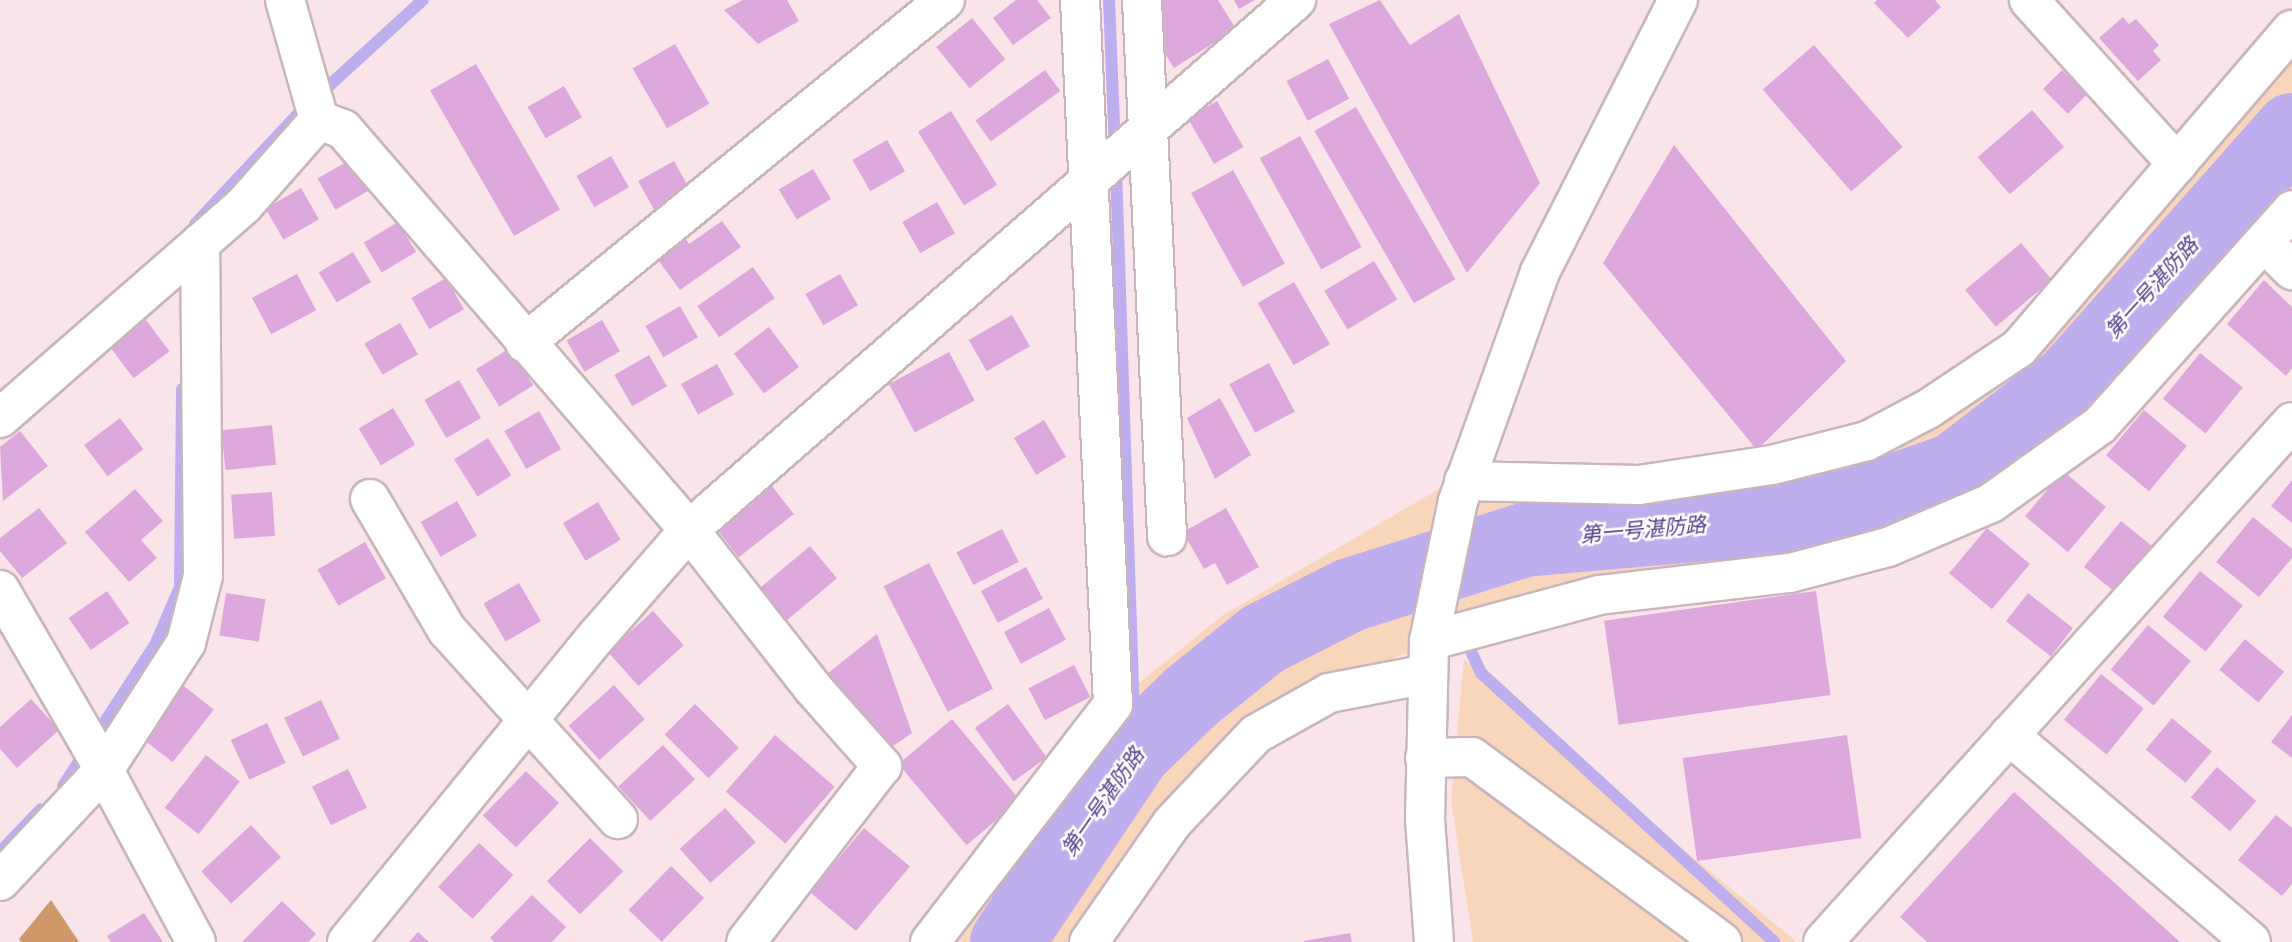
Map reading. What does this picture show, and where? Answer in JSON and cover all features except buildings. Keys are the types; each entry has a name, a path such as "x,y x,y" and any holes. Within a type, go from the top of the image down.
{"street":[{"path":"285,0 319,120"},
{"path":"524,343 945,0"},
{"path":"930,942 1113,704 1080,0"},
{"path":"1142,0 1143,132 1167,536"},
{"path":"347,942 526,722 690,530 1090,183 1143,132 1296,0"},
{"path":"1434,942 1425,758 1428,657 1461,491 1540,272 1678,0"},
{"path":"2029,0 2177,164"},
{"path":"1461,491 1639,485 1772,465 1867,441 1928,410 2020,348 2292,30"},
{"path":"0,418 244,205 319,120"},
{"path":"319,120 343,129 524,343 690,530 812,687 882,766 746,942"},
{"path":"1089,942 1172,823 1256,734 1329,693 1599,595 1790,573 1888,547 1990,503 2100,425 2292,210"},
{"path":"2264,242 2292,270"},
{"path":"0,881 104,770 186,643 202,576 200,243"},
{"path":"1823,942 2292,422"},
{"path":"370,499 447,630 526,722 618,819"},
{"path":"0,590 104,770 196,942"},
{"path":"2009,735 2251,942"},
{"path":"1425,758 1472,757 1722,942"}],"shaded area":[{"path":"2292,30 2292,210 2026,478 1874,551 1440,641 1260,708 1088,942 939,942 1113,704 1223,615 1451,482 1785,462 2019,348"},
{"path":"1464,659 1696,860 1797,942 1473,942 1451,801"},
{"path":"51,900 79,942 21,942 19,939"}],"waterway":[{"path":"195,224 298,114 423,0"},
{"path":"1109,0 1115,150"},
{"name":"第一号湛防路","path":"1007,942 1135,751 1192,696 1263,639 1350,595 1524,540 1788,517 1865,501 1954,470 2070,381 2292,130"},
{"path":"1116,168 1135,751"},
{"path":"63,786 155,645 180,587 182,389"},
{"path":"1464,636 1481,673 1775,942"},
{"path":"0,852 41,809"}]}
